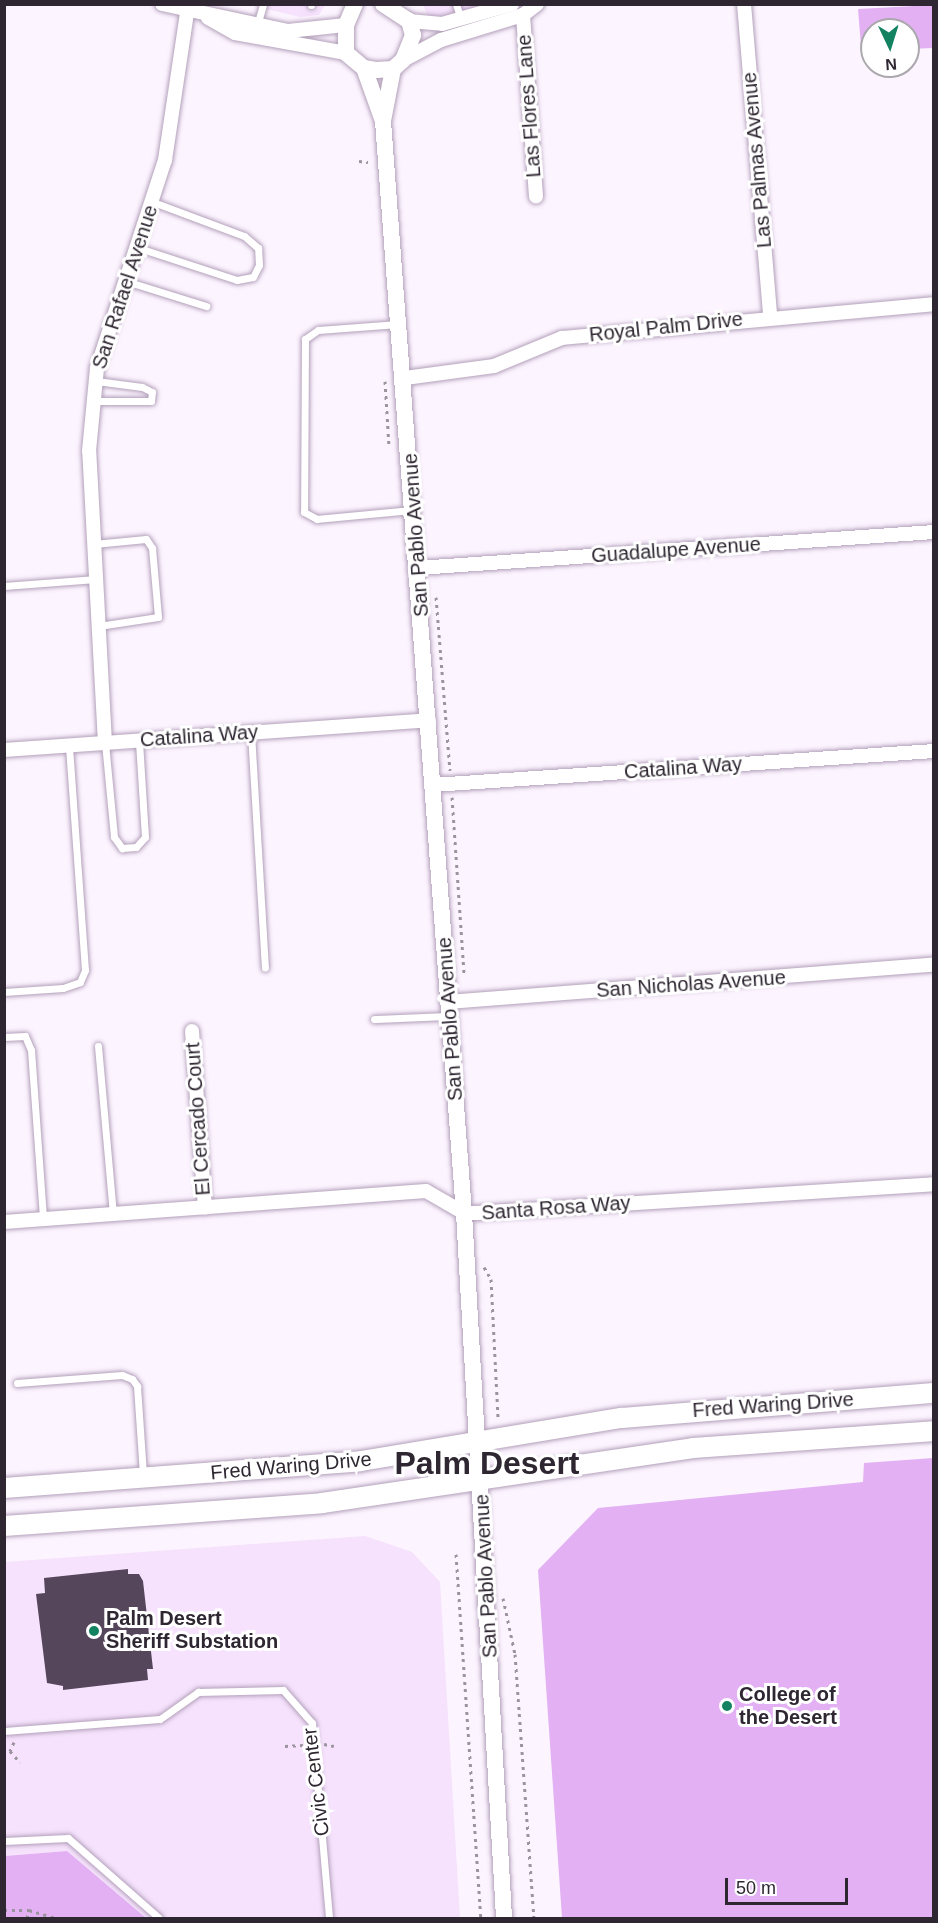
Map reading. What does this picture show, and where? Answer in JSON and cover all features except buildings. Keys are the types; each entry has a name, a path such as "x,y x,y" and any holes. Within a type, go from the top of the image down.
{"main road":[{"name":"Fred Waring Drive","path":"4,1488 361,1461 689,1411 933,1393"},
{"name":"Fred Waring Drive","path":"4,1526 283,1507 693,1448 933,1431"}],"street":[{"path":"162,4 187,9 236,33 346,53 364,68 398,65 441,40 523,15 537,4"},
{"path":"206,17 258,22 288,31 351,14 377,4"},
{"path":"397,10 438,25 512,4"},
{"name":"Las Palmas Avenue","path":"744,4 770,316"},
{"name":"San Rafael Avenue","path":"105,743 89,451 96,381 129,282 165,160 187,9"},
{"name":"San Pablo Avenue","path":"383,121 398,65 413,35 397,10"},
{"path":"346,53 351,14"},
{"name":"Las Flores Lane","path":"523,15 536,197"},
{"name":"San Pablo Avenue","path":"364,68 383,121 401,324 464,1213 504,1918"},
{"name":"Royal Palm Drive","path":"405,378 494,366 562,338 770,316 933,304"},
{"name":"Guadalupe Avenue","path":"418,568 933,531"},
{"name":"Catalina Way","path":"4,750 429,720"},
{"name":"Catalina Way","path":"433,785 933,750"},
{"name":"San Nicholas Avenue","path":"449,1009 933,965"},
{"name":"El Cercado Court","path":"192,1031 205,1208"},
{"name":"Santa Rosa Way","path":"4,1222 426,1191 464,1213 933,1184"}],"lane":[{"path":"258,22 263,4"},
{"path":"456,4 461,19"},
{"path":"139,248 237,280 253,277 259,264 258,248 244,236 153,202"},
{"path":"129,282 206,306"},
{"path":"401,324 318,330 304,339 304,512 317,519 414,510"},
{"path":"94,401 141,405 151,401 152,392 142,387 96,381"},
{"path":"94,544 146,539 152,548 158,617 99,626"},
{"path":"4,586 96,579"},
{"path":"251,733 265,968"},
{"path":"105,743 114,837 122,848 136,847 145,837 139,740"},
{"path":"4,992 63,988 80,982 85,970 69,745"},
{"path":"374,1019 449,1009"},
{"path":"4,1038 25,1036 31,1050 43,1219"},
{"path":"98,1046 113,1214"},
{"path":"17,1383 122,1375 132,1380 137,1386 143,1478"},
{"name":"Civic Center","path":"4,1731 160,1719 198,1692 283,1690 312,1723 329,1918"},
{"path":"4,1841 68,1838 159,1918"}],"path":[{"path":"456,1554 481,1918"},
{"path":"502,1593 515,1654 534,1918"},
{"path":"4,1910 28,1910 56,1918"},
{"path":"27,1918 28,1910"}],"shaded area":[{"path":"250,5 325,5 319,15 300,17"},
{"path":"423,5 484,5 442,20 429,18"},
{"path":"934,5 933,48 920,49 920,18 860,18 860,34 858,9"},
{"name":"College of the Desert","path":"933,1458 933,1918 562,1918 538,1570 598,1508 863,1482 864,1463"},
{"path":"365,1536 412,1552 440,1582 460,1918 146,1918 67,1851 5,1856 5,1562"},
{"path":"67,1851 146,1918 5,1918 5,1856"}],"place":[{"name":"Palm Desert Sheriff Substation","path":"94,1631"},
{"name":"College of the Desert","path":"727,1706"}],"district":[{"name":"Palm Desert","path":"487,1463"}]}
